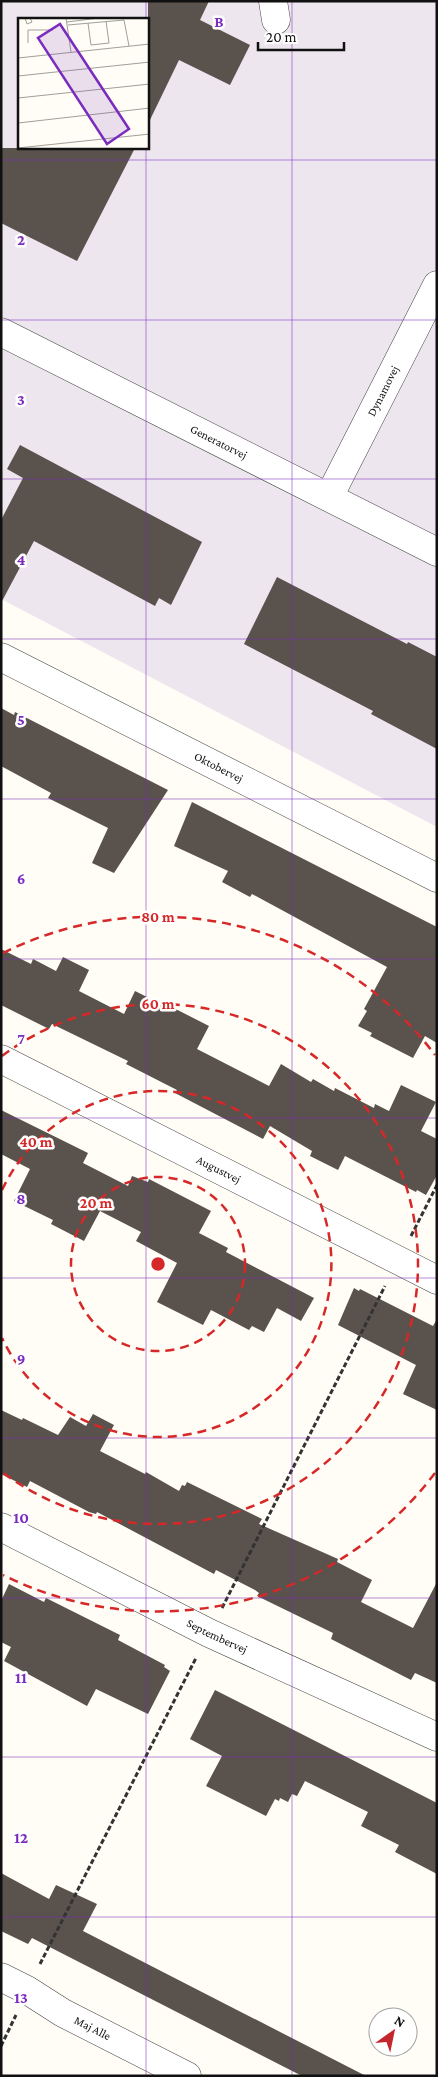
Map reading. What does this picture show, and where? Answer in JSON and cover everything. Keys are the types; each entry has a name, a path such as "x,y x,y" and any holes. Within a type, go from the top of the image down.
{"street":[{"name":"Dynamovej","path":"329,497 437,285"},
{"name":"Generatorvej","path":"1,332 437,552"},
{"name":"Oktobervej","path":"1,657 437,878"},
{"name":"Augustvej","path":"1,1059 437,1280"},
{"name":"Septembervej","path":"1,1527 209,1633 437,1737"},
{"name":"Maj Alle","path":"1,1977 27,1990 63,2013 187,2076"}],"shaded area":[{"path":"1,1 437,1 437,827 1,599"}],"building":[{"path":"148,1 209,1 200,20 250,45 230,85 179,60 149,122"},
{"path":"1,148 134,149 77,261 1,223"},
{"path":"20,445 202,542 171,605 159,598 155,606 34,541 1,603 1,520 23,478 7,469"},
{"path":"277,577 407,644 408,642 437,657 437,749 371,714 373,711 244,644"},
{"path":"1,708 14,715 15,712 168,790 114,873 92,863 108,828 48,798 51,793 1,766"},
{"path":"192,802 437,927 437,1043 425,1036 413,1058 370,1036 372,1033 358,1026 367,1011 364,1009 387,967 252,894 250,897 222,882 228,871 174,846"},
{"path":"1,949 31,964 33,959 56,971 63,957 89,970 79,991 124,1014 135,991 157,1002 158,1000 209,1026 197,1049 269,1086 281,1064 311,1082 313,1079 334,1091 335,1088 374,1108 375,1104 389,1111 401,1085 436,1102 421,1131 437,1139 437,1175 426,1195 417,1190 416,1192 345,1156 338,1170 310,1156 312,1151 270,1126 263,1139 175,1093 177,1090 126,1064 128,1061 52,1024 49,1029 1,1005"},
{"path":"1,1110 88,1153 83,1163 128,1186 132,1176 148,1182 149,1179 211,1211 199,1233 228,1248 226,1252 314,1298 301,1321 277,1308 264,1332 252,1326 249,1330 211,1310 203,1325 157,1302 177,1263 136,1241 141,1232 100,1211 84,1241 51,1224 53,1220 14,1201 30,1169 1,1154"},
{"path":"354,1288 359,1291 360,1289 433,1326 437,1319 437,1410 403,1394 416,1365 338,1325"},
{"path":"1,1410 22,1420 23,1418 58,1435 70,1417 86,1426 93,1414 114,1425 100,1451 145,1474 146,1472 179,1491 182,1485 185,1486 187,1482 262,1519 259,1524 338,1559 337,1562 372,1580 361,1602 413,1628 437,1582 437,1683 415,1673 411,1680 331,1639 333,1633 257,1596 259,1593 255,1590 216,1570 214,1574 97,1512 96,1514 89,1512 30,1481 27,1487 1,1474"},
{"path":"9,1584 44,1602 46,1598 120,1635 118,1640 165,1665 164,1667 170,1671 148,1714 96,1689 87,1706 4,1661 11,1647 1,1642 1,1601"},
{"path":"215,1690 437,1803 437,1874 395,1852 399,1845 361,1826 368,1812 305,1781 297,1796 292,1794 288,1802 280,1798 279,1801 275,1799 266,1816 206,1786 222,1756 190,1739"},
{"path":"1,1873 49,1899 56,1885 97,1904 83,1931 366,2076 302,2076 32,1938 28,1944 1,1931"}]}
